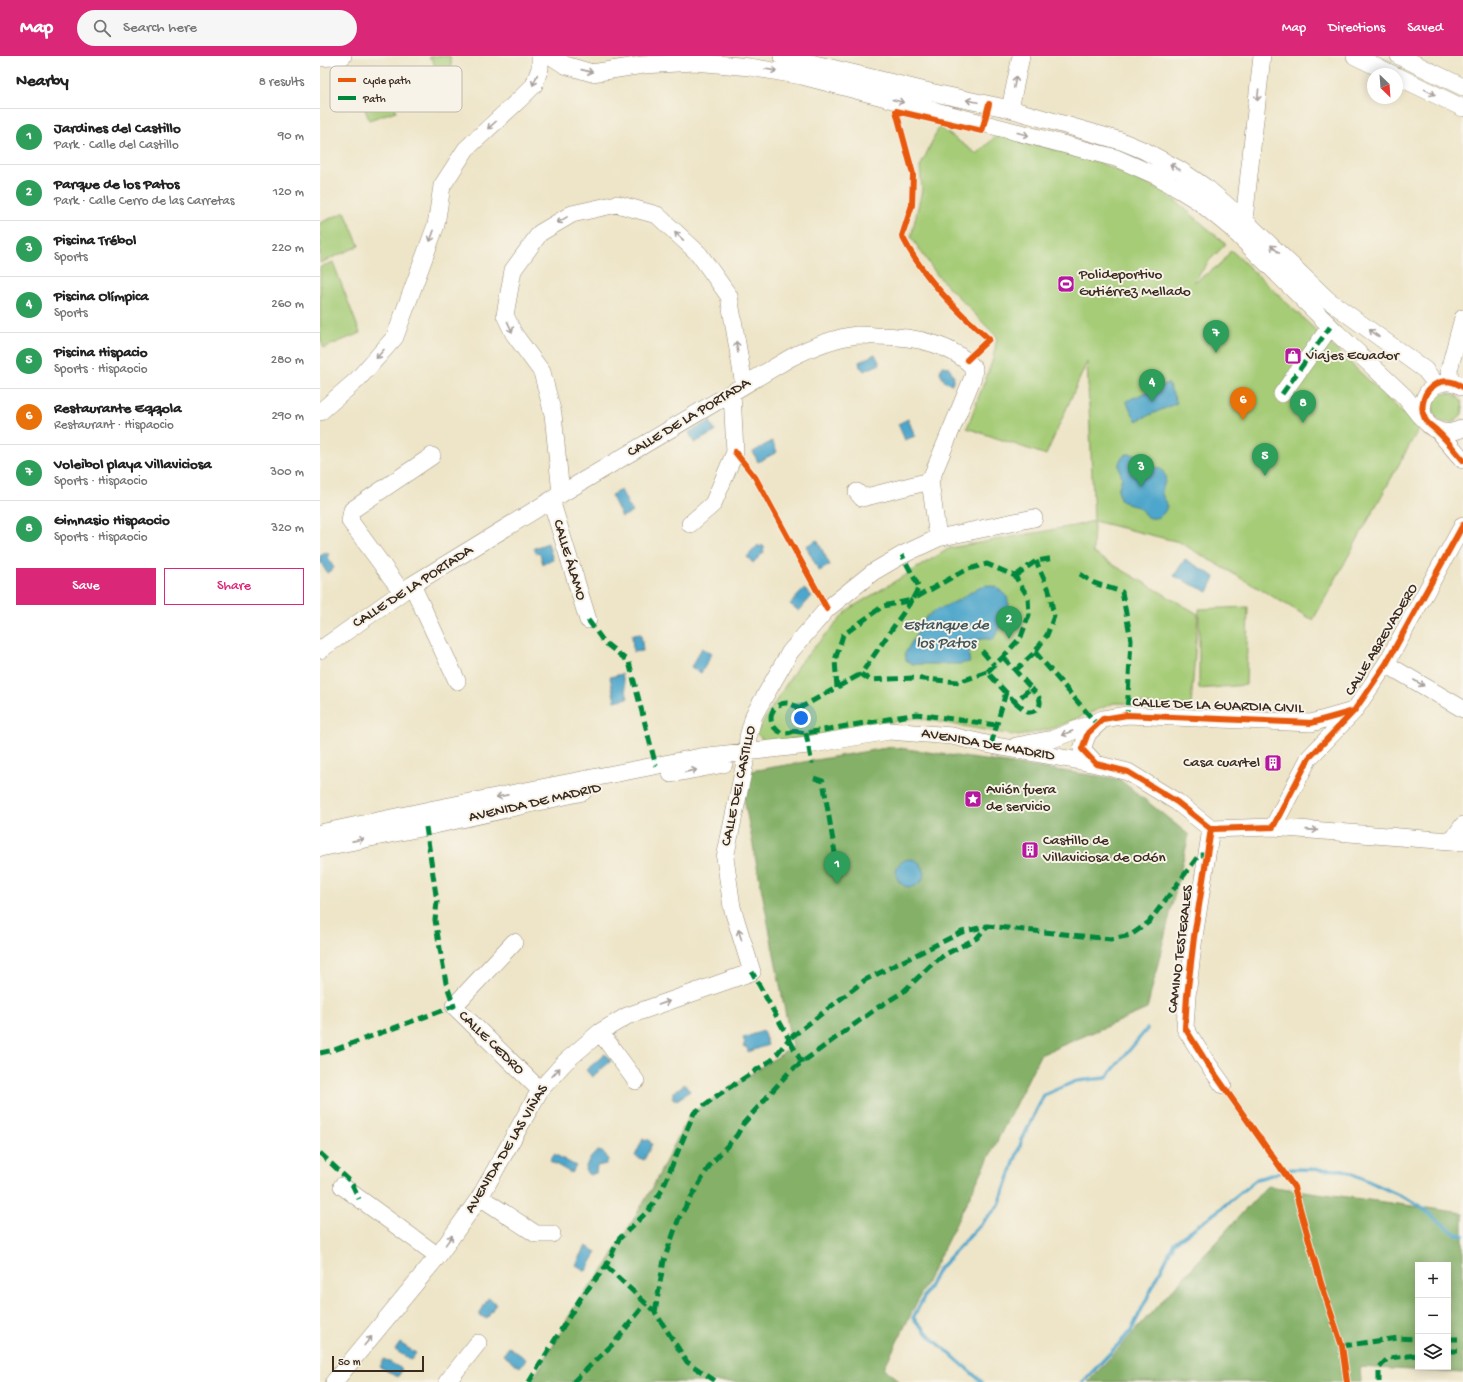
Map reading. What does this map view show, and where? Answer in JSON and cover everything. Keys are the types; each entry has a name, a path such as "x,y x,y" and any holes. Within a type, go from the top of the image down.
{"street":[{"path":"320,57 343,56"},
{"path":"320,412 357,380 395,338 436,225 442,186 466,149 534,85 540,68 540,56"},
{"path":"551,56 565,65 592,73 643,65 696,62 750,67 802,76 1116,158 1157,176 1198,202 1231,228 1330,327 1405,397 1463,460"},
{"path":"782,56 930,92 1010,109 1121,141 1145,151 1180,170 1208,189 1244,220 1328,300 1425,370 1450,384"},
{"path":"1010,109 1021,56"},
{"path":"1244,220 1262,56"},
{"path":"1355,56 1380,68"},
{"path":"1399,56 1463,87"},
{"path":"1403,79 1463,108"},
{"name":"CALLE ÁLAMO","path":"588,620 556,497 553,414 542,372 514,334 505,316 513,270 540,233 572,214 617,204 657,215 699,254 729,296 738,389 736,452 713,504 690,524"},
{"path":"1316,312 1328,300"},
{"path":"1450,384 1449,370 1463,318"},
{"path":"1282,394 1330,327"},
{"name":"CALLE DE LA PORTADA","path":"320,650 407,588 556,497 808,349 832,341 857,335 888,336 919,340 946,348 967,360 974,368 973,377 930,482"},
{"path":"1450,384 1430,389 1422,403 1422,411 1425,419 1434,428 1451,432 1463,428"},
{"path":"432,456 352,510 350,521 407,588 457,681"},
{"path":"857,492 862,498 930,482 938,538"},
{"name":"CALLE DEL CASTILLO","path":"752,972 732,907 725,858 747,753 748,737 754,715 790,652 827,608 873,572 902,555 938,538 1034,518"},
{"name":"CALLE ABREVADERO","path":"1273,827 1308,758 1354,711 1386,664 1463,525"},
{"path":"1386,664 1463,709"},
{"name":"CALLE DE LA GUARDIA CIVIL","path":"1009,748 1053,738 1103,719 1127,715 1311,723 1354,711"},
{"path":"1096,764 1082,749 1088,734 1103,719"},
{"name":"AVENIDA DE MADRID","path":"320,833 700,757 729,753 747,753 808,745 889,731 952,736 1096,764 1128,772 1177,802 1211,829"},
{"name":"AVENIDA DE MADRID","path":"320,848 426,827 636,780 710,768 740,759 747,753"},
{"path":"1211,829 1273,827 1458,841 1463,825"},
{"name":"CAMINO TESTERALES","path":"1211,829 1186,996 1185,1028 1223,1085"},
{"name":"CALLE CEDRO","path":"514,942 454,1006 540,1090"},
{"name":"AVENIDA DE LAS VIÑAS","path":"334,1382 438,1256 480,1197 540,1090 565,1062 600,1032 627,1016 752,972"},
{"path":"600,1032 636,1082"},
{"path":"342,1186 438,1256"},
{"path":"480,1197 536,1234 552,1234"},
{"path":"447,1382 478,1343"}],"green space":[{"path":"429,56 450,56 452,66 435,66 432,58 430,59"},
{"path":"366,112 393,112 369,120"},
{"path":"939,127 977,154 999,133 1098,162 1165,192 1226,244 1209,261 1194,282 1221,264 1231,250 1419,428 1313,620 1179,542 1094,521 1087,362 1046,455 967,428 993,359 997,337 937,275 911,237 922,190 920,167"},
{"path":"345,212 359,246 320,263 320,223"},
{"path":"333,262 360,333 324,348 320,338 320,267"},
{"path":"1448,393 1454,394 1462,402 1462,414 1454,422 1448,423 1442,422 1434,414 1433,408 1434,402 1442,394"},
{"path":"1094,521 1093,553 1198,614 1191,706 1114,703 1054,728 1019,736 916,718 767,744 756,733 799,664 849,609 950,548 1074,526"},
{"path":"1248,607 1246,685 1199,689 1199,609"},
{"path":"892,747 1119,779 1189,835 1147,1009 1040,1055 884,1368 900,1382 531,1382 580,1299 606,1266 652,1188 690,1114 792,1047 739,773"},
{"path":"1267,1186 1463,1213 1463,1373 1360,1367 1361,1382 1088,1382"}],"water":[{"path":"875,354 880,364 864,371 860,367 859,362"},
{"path":"942,366 949,367 954,377 952,384 945,382 940,372"},
{"path":"1168,383 1177,403 1136,421 1126,401"},
{"path":"908,419 915,436 905,440 898,424"},
{"path":"710,421 715,432 694,443 689,432"},
{"path":"772,441 777,452 758,462 753,452"},
{"path":"1127,454 1136,455 1145,465 1158,468 1164,473 1166,479 1162,494 1167,505 1165,512 1156,518 1149,518 1138,507 1127,504 1120,499 1118,490 1122,477 1119,464 1123,456"},
{"path":"621,490 632,512 622,517 611,495"},
{"path":"817,540 830,565 819,571 806,546"},
{"path":"548,543 553,560 543,564 540,554 536,553 534,548"},
{"path":"758,545 760,547 762,545 765,548 763,550 764,552 753,563 747,557"},
{"path":"327,552 329,555 327,557 334,568 327,573 320,561 320,556"},
{"path":"1185,559 1215,577 1208,592 1174,576"},
{"name":"Estanque de los Patos","path":"987,585 996,587 1007,597 1009,605 1008,618 992,640 982,639 974,643 969,651 970,662 959,664 913,664 906,660 905,653 925,618 934,611 957,601 979,587"},
{"path":"804,589 812,596 799,611 790,604"},
{"path":"641,634 643,651 633,652 632,635"},
{"path":"702,648 712,654 701,673 691,667"},
{"path":"622,674 628,698 615,701 610,677"},
{"path":"910,859 920,863 924,873 920,883 910,887 900,883 896,873 900,863"},
{"path":"763,1031 768,1045 748,1052 747,1048 743,1046 745,1043 743,1038"},
{"path":"605,1054 611,1061 592,1077 586,1070"},
{"path":"685,1084 690,1091 677,1100 673,1099 672,1096 674,1095 672,1093"},
{"path":"643,1139 646,1141 648,1139 652,1144 644,1160 635,1156"},
{"path":"598,1151 602,1152 608,1160 606,1164 597,1166 596,1173 590,1175 585,1170 586,1167 590,1159"},
{"path":"554,1154 576,1166 571,1173 550,1161"},
{"path":"586,1246 597,1252 586,1271 576,1265"},
{"path":"488,1298 496,1303 487,1319 479,1315"},
{"path":"400,1343 416,1353 411,1360 395,1350"},
{"path":"509,1347 526,1359 520,1367 503,1355"},
{"path":"384,1359 402,1369 398,1377 380,1367"}],"waterway":[{"path":"982,1382 932,1338 913,1318 938,1270 999,1205 1022,1140 1044,1095 1076,1081 1106,1078 1147,1029"},
{"path":"1083,1382 1131,1331 1174,1243 1219,1210 1257,1179 1292,1169 1344,1170 1414,1202 1456,1234 1463,1235"}],"marked path":[{"path":"1282,394 1330,327"},
{"path":"837,688 835,660 843,635 883,606 912,600 919,587 902,555"},
{"path":"1015,576 1036,561 1055,558"},
{"path":"1015,671 1035,652 1047,635 1054,616 1049,590 1036,561"},
{"path":"987,672 959,682 912,678 870,680 861,674 912,600 965,570 987,564 1015,576 1028,597 1029,615 1021,637 1003,657"},
{"path":"1080,574 1094,583 1122,592 1131,640 1127,715"},
{"path":"588,620 604,642 629,662 656,766"},
{"path":"982,651 994,665"},
{"path":"1035,652 1095,722"},
{"path":"1003,657 1031,688 1015,702 987,672 1003,657"},
{"path":"798,709 861,674"},
{"path":"1015,702 1027,712 1033,712 1038,709 1040,701 1038,695 1031,688"},
{"path":"991,745 1006,692"},
{"path":"786,703 797,707 801,718 797,729 786,733 775,729 771,718 775,707 786,703"},
{"path":"794,731 806,733 917,714 996,725"},
{"path":"806,733 812,764"},
{"path":"814,778 823,781 835,853"},
{"path":"320,1053 334,1050 454,1006 446,983 435,920 437,902 426,827"},
{"path":"802,1063 789,1039 865,980 962,932 987,926 1111,939 1131,935 1149,922 1199,855 1207,855"},
{"path":"655,1312 664,1260 679,1218 710,1165 737,1135 743,1124 790,1071 877,1008 903,992 930,966 944,955 977,938 987,926"},
{"path":"529,1382 580,1299 606,1266 619,1239 649,1210 661,1192 694,1113 718,1095 772,1060 789,1039 752,972"},
{"path":"320,1153 351,1182 359,1199"},
{"path":"606,1266 655,1312 687,1362 717,1382"},
{"path":"573,1382 614,1343 646,1303"},
{"path":"1342,1346 1398,1338 1415,1339"},
{"path":"1451,1339 1463,1339"},
{"path":"1451,1351 1463,1351"},
{"path":"1379,1382 1379,1368 1388,1358 1415,1355"}],"cycle path":[{"path":"967,360 989,339 964,316 929,279 910,251 902,236 912,205 913,174 896,111 982,131 989,104"},
{"path":"1463,387 1450,382 1439,382 1428,390 1422,409 1426,421 1445,438 1463,460"},
{"path":"735,452 755,477 827,609"},
{"path":"1211,829 1273,827 1309,758 1354,711 1386,664 1463,525"},
{"path":"1211,829 1177,802 1128,772 1096,764 1082,749 1088,733 1103,719 1127,715 1311,723 1354,711"},
{"path":"1211,829 1194,937 1185,1028 1205,1060 1294,1187 1321,1283 1342,1346 1347,1382"}],"place":[{"name":"Polideportivo Gutiérrez Mellado","path":"1066,284"},
{"name":"Voleibol playa Villaviciosa","path":"1216,353"},
{"name":"Viajes Ecuador","path":"1293,356"},
{"name":"Piscina Olímpica","path":"1152,402"},
{"name":"Restaurante Eqqola","path":"1243,420"},
{"name":"Gimnasio Hispaocio","path":"1303,423"},
{"name":"Piscina Hispacio","path":"1265,476"},
{"name":"Piscina Trébol","path":"1141,487"},
{"name":"Parque de los Patos","path":"1009,639"},
{"name":"Casa cuartel","path":"1273,763"},
{"name":"Avión fuera de servicio","path":"973,799"},
{"name":"Castillo de Villaviciosa de Odón","path":"1030,850"},
{"name":"Jardines del Castillo","path":"837,884"}]}
